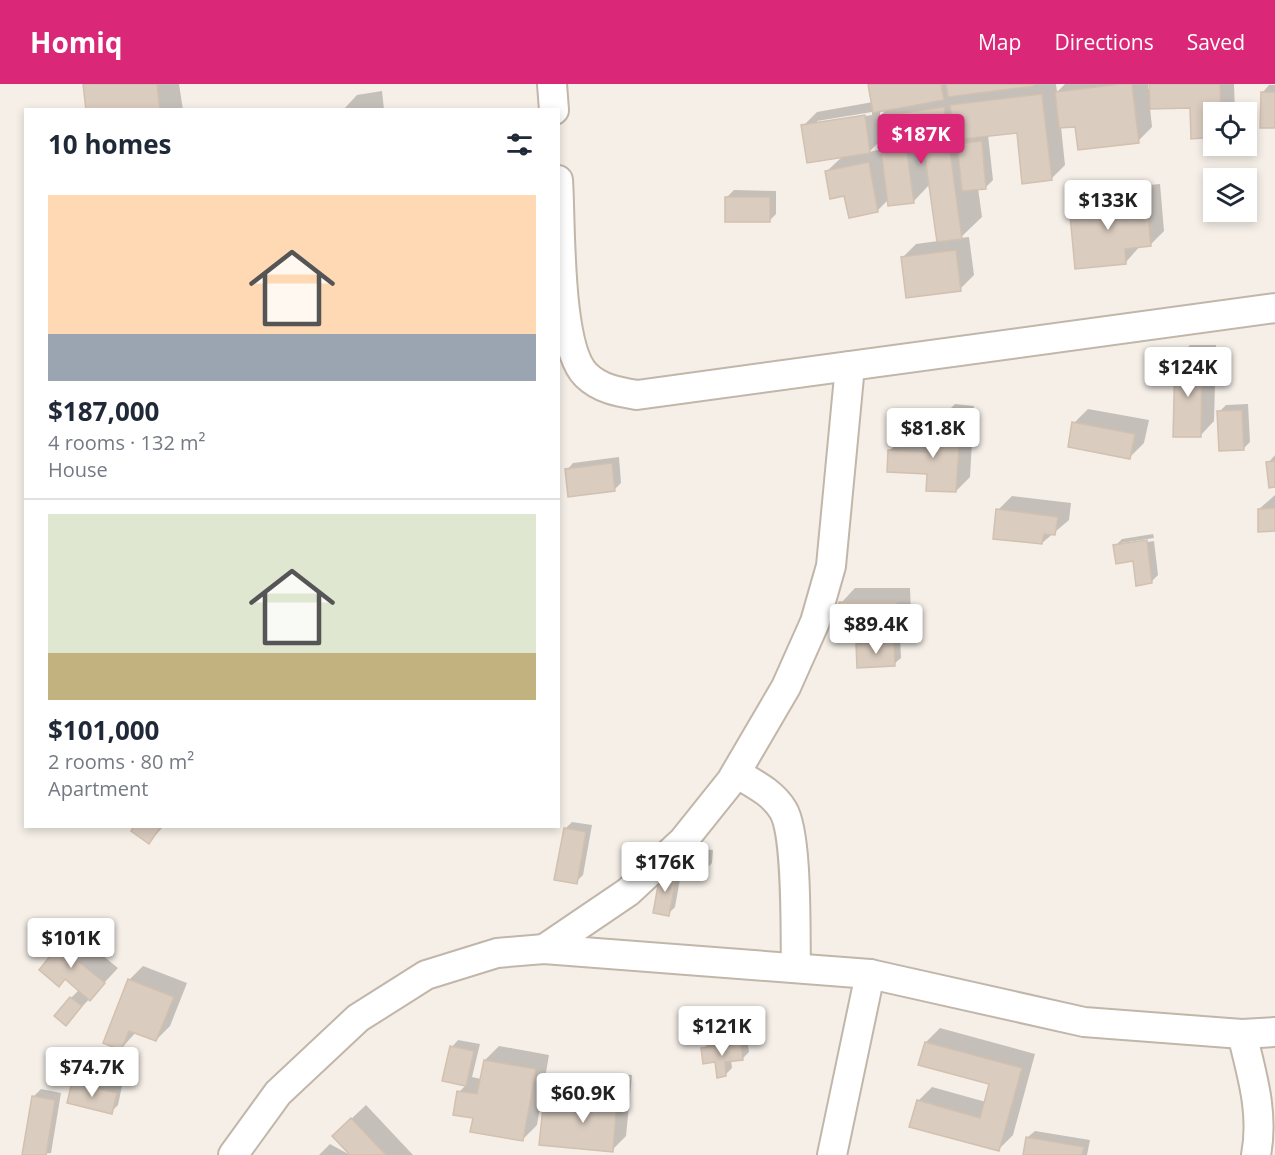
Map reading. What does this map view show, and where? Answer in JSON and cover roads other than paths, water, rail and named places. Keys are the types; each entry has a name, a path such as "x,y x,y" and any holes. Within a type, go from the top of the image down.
{"street":[{"path":"552,84 554,108"},
{"path":"560,213 567,329 573,355 586,375 608,389 637,395 1275,308"},
{"path":"544,949 628,892 683,841 736,773 786,687 815,622 831,566 850,366"},
{"path":"736,773 769,793 784,812 791,834 796,968"},
{"path":"233,1155 278,1093 358,1018 426,975 497,953 544,949 870,974 1084,1022 1242,1034 1275,1032"},
{"path":"832,1155 870,974"},
{"path":"1242,1034 1260,1108 1260,1132 1256,1155"}]}
